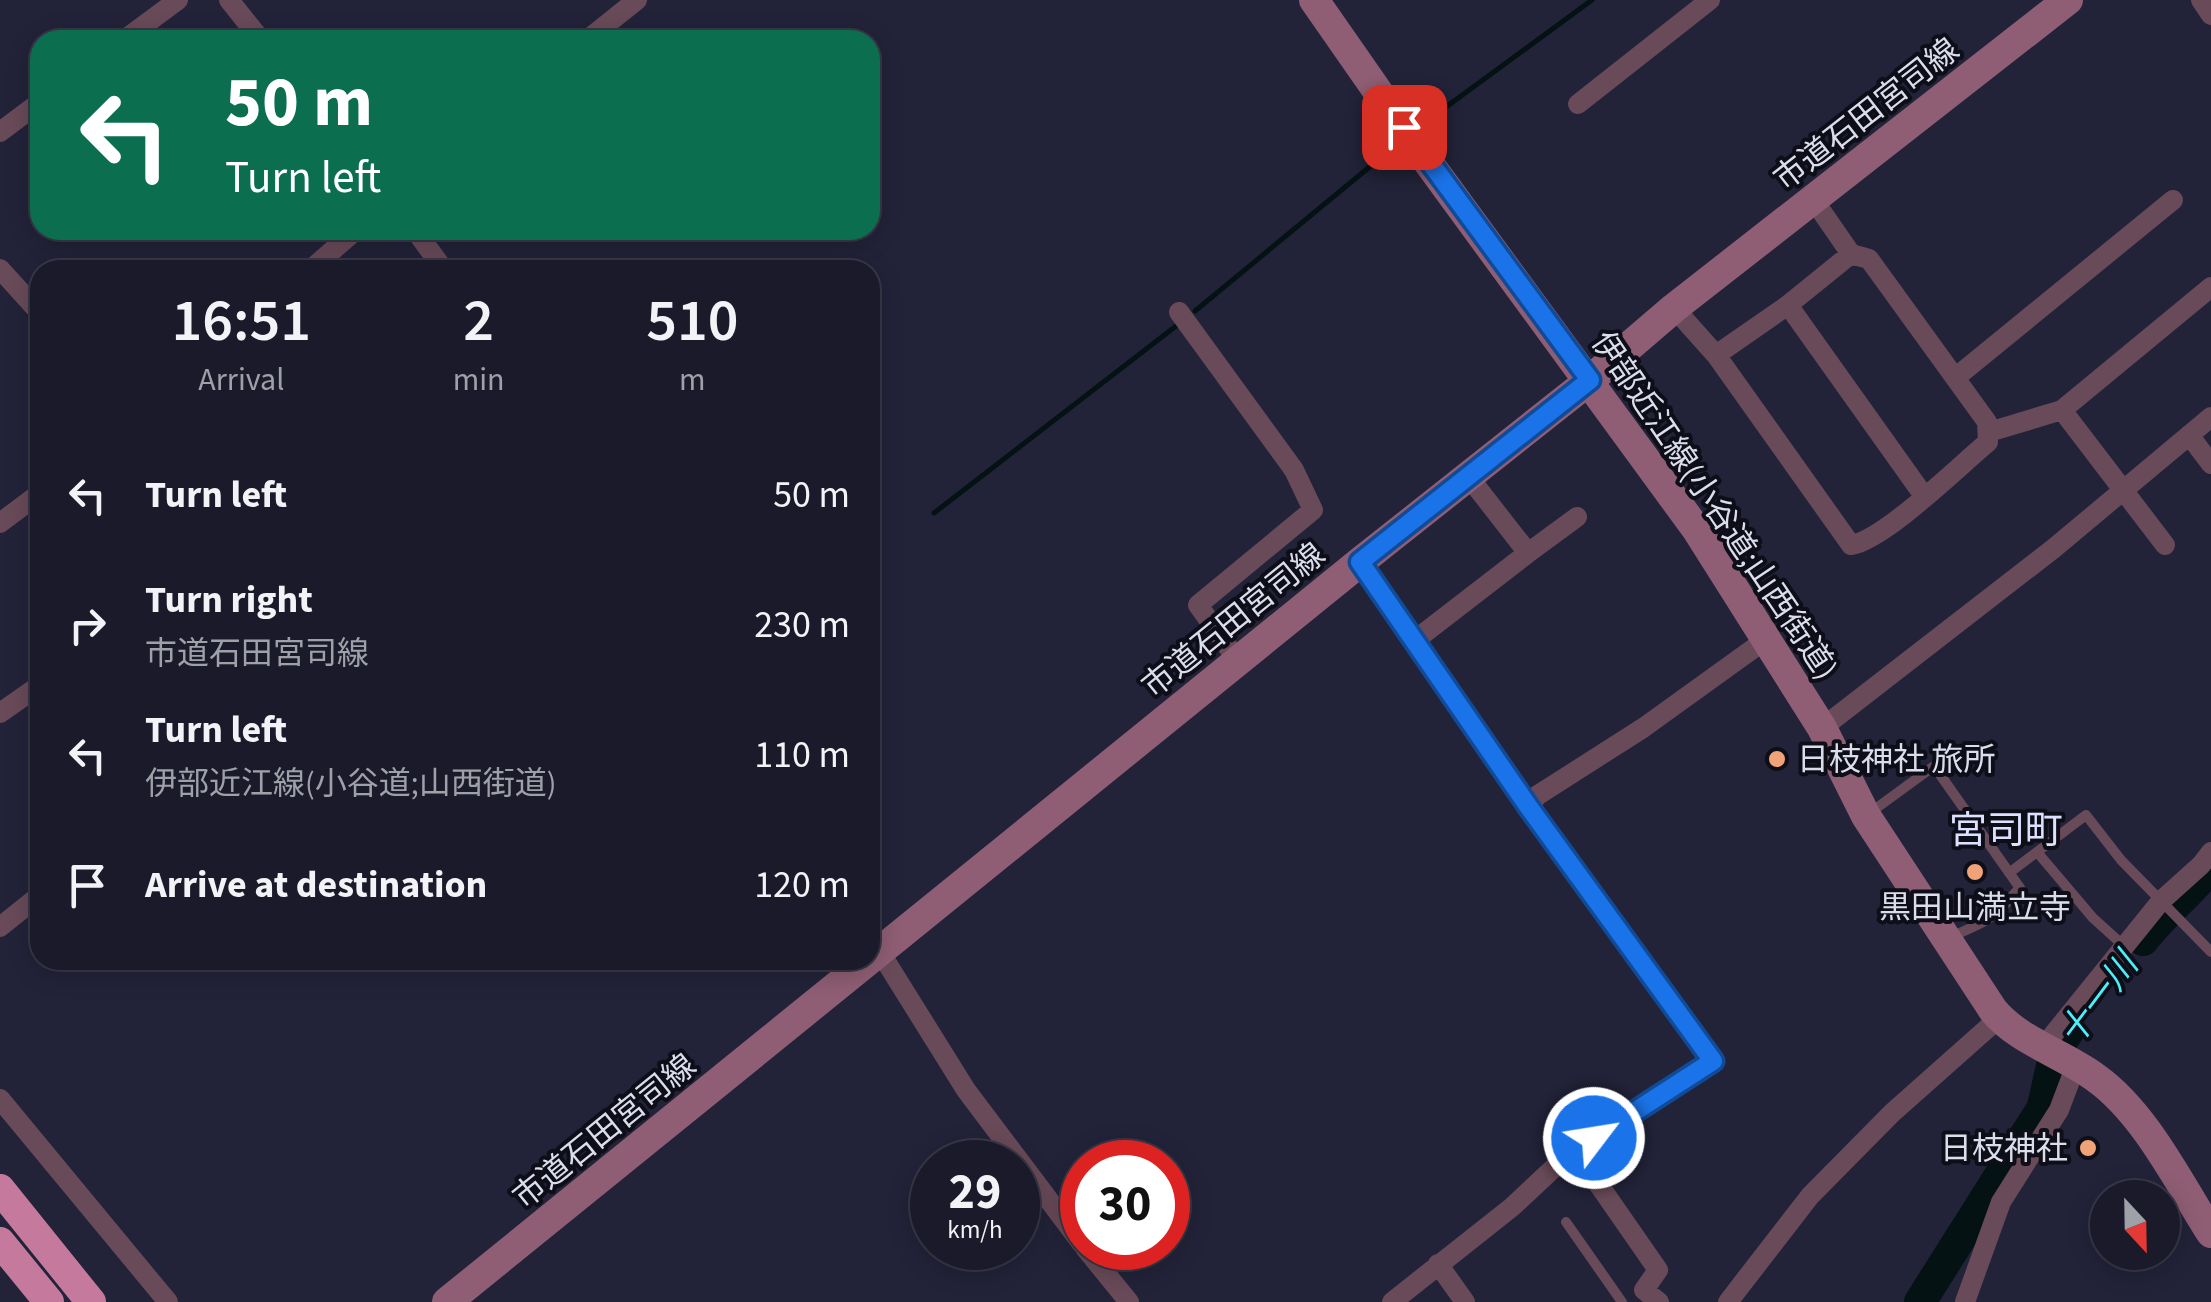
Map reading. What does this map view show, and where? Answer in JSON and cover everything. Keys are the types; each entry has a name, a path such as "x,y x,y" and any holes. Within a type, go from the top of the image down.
{"highway":[{"path":"0,1190 91,1302"},
{"path":"0,1242 49,1302"}],"street":[{"path":"138,30 178,0"},
{"path":"228,0 253,30"},
{"path":"600,30 637,0"},
{"name":"伊部近江線(小谷道;山西街道)","path":"1314,0 1697,530 1822,728 1866,816 1999,1018 2100,1080 2146,1130 2211,1233"},
{"path":"1578,104 1710,0"},
{"path":"2201,0 2211,15"},
{"name":"市道石田宮司線","path":"880,940 1238,661 1590,380 1674,308 2060,3"},
{"path":"0,132 30,110"},
{"path":"1674,308 1716,355 1851,545 1861,544 1906,513 1988,442 1988,422 1869,258 1851,254 1812,199"},
{"path":"1955,378 2172,200"},
{"path":"322,260 344,240"},
{"path":"1716,355 1788,305 1851,254"},
{"path":"0,269 30,303"},
{"path":"1989,432 2062,410 2208,297"},
{"path":"1788,305 1924,496"},
{"path":"1179,312 1294,470 1313,510 1198,605 1238,661"},
{"path":"2062,410 2165,545"},
{"path":"1822,728 2053,549 2211,417"},
{"path":"2189,435 2211,464"},
{"path":"1468,476 1528,552"},
{"path":"0,523 30,500"},
{"path":"1414,641 1577,517"},
{"path":"1360,562 1528,806 1713,1061 1613,1128 1574,1148 1512,1207 1392,1302"},
{"path":"1528,806 1538,795 1643,728 1768,638"},
{"path":"0,713 30,691"},
{"path":"1965,1302 2001,1202 2059,1110 2057,1054 2125,946 2167,906 2211,852"},
{"path":"0,928 30,904"},
{"path":"880,952 966,1090 1060,1214"},
{"name":"市道石田宮司線","path":"447,1302 844,970"},
{"path":"1731,1301 1810,1196 1892,1114 1999,1018"},
{"path":"0,1099 168,1302"},
{"path":"1574,1148 1658,1270 1647,1298"},
{"path":"1438,1264 1464,1302"},
{"path":"1103,1270 1129,1302"}],"lane":[{"path":"1866,816 1934,766 2020,888 2007,898 2005,905 1977,925 1946,938"},
{"path":"2009,873 2086,815 2121,860 2211,952"},
{"path":"2037,852 2093,918 2125,946"},
{"path":"1566,1222 1622,1302"}],"waterway":[{"path":"1416,129 1592,0"},
{"path":"1195,311 1401,141"},
{"path":"934,513 1176,326"},
{"name":"十一川","path":"2143,940 2211,867"},
{"name":"十一川","path":"1920,1302 2042,1109 2054,1059 2068,1032"}],"place":[{"name":"日枝神社 旅所","path":"1777,759"},
{"name":"黒田山満立寺","path":"1975,872"},
{"name":"日枝神社","path":"2088,1148"}],"district":[{"name":"宮司町","path":"2006,830"}],"route":[{"path":"1404,127 1590,380 1360,562 1528,806 1713,1061 1594,1138"}]}
